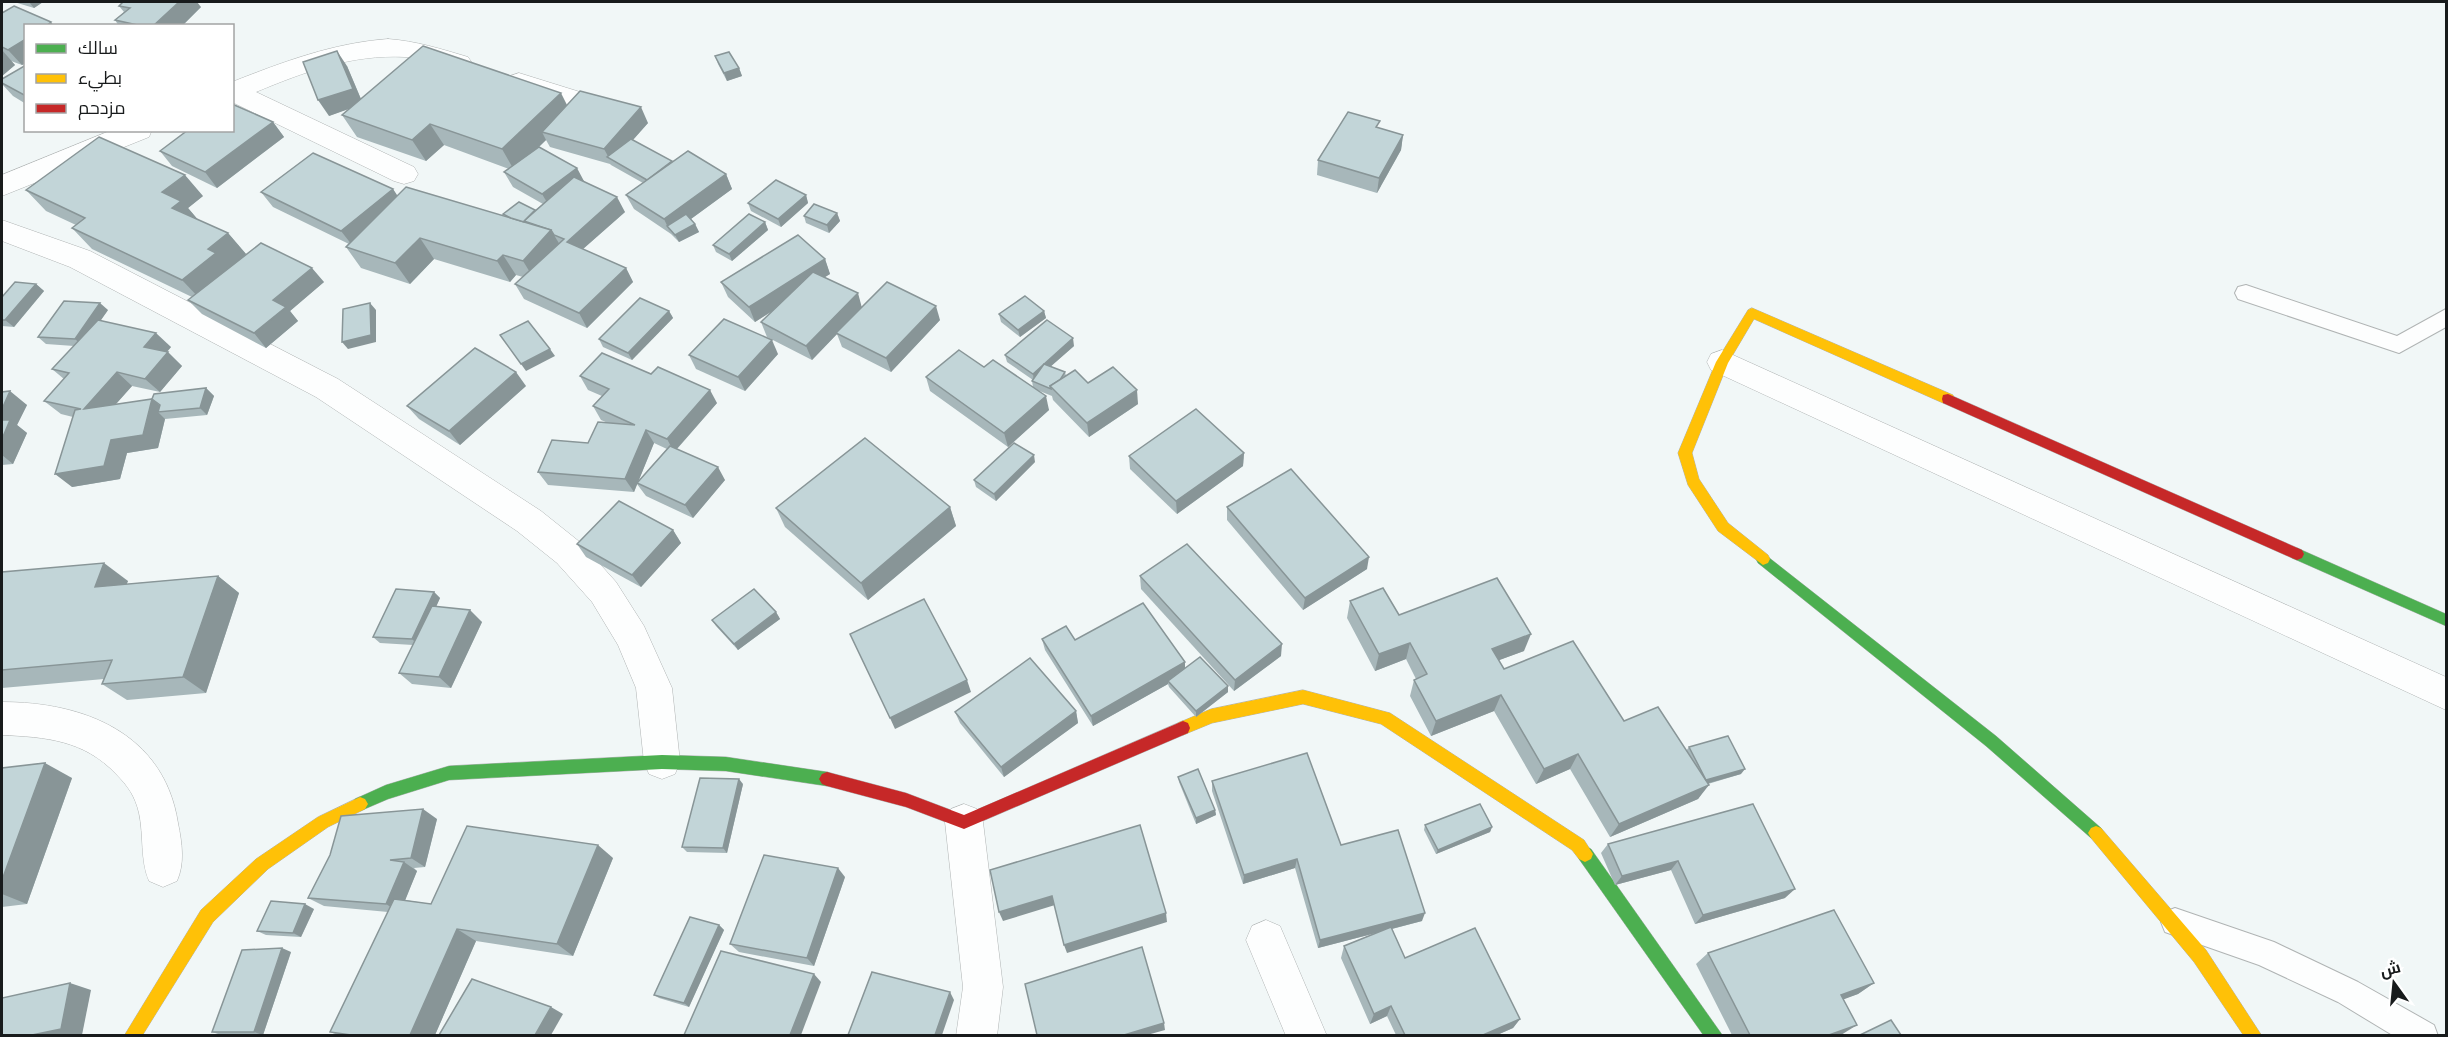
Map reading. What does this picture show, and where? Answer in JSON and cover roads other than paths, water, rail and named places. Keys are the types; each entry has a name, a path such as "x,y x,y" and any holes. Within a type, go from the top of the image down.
{"street":[{"path":"234,92 306,64 375,49 410,49 617,112"},
{"path":"234,92 404,174"},
{"path":"2,186 134,132"},
{"path":"2,230 80,259 327,388 529,521 569,554 597,584 632,637 654,688 662,762"},
{"path":"2254,1035 2200,956 2088,826 1990,741 1724,527 1693,481 1685,453 1722,362 1752,313 2446,620"},
{"path":"1722,362 2446,694"},
{"path":"132,1035 207,916 262,864 323,822 386,792 449,773 662,762 726,764 787,771 847,783 906,800 964,822 1211,716 1303,697 1385,718 1578,845 1715,1035"},
{"path":"2,719 31,718 82,728 121,751 149,785 162,831 163,868"},
{"path":"964,822 983,987 976,1035"},
{"path":"1266,940 1307,1035"}],"lane":[{"path":"2246,293 2399,345 2446,317"},
{"path":"2169,920 2264,952 2348,992 2423,1035"}]}
